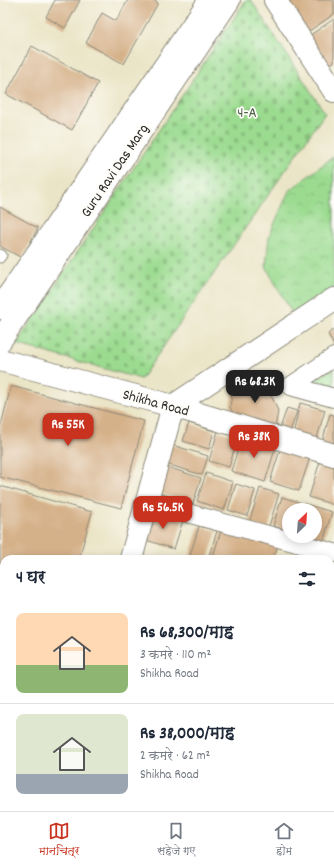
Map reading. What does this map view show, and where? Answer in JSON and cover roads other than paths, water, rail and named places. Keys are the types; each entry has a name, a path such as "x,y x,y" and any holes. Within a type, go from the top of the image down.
{"street":[{"name":"Guru Ravi Das Marg","path":"0,308 210,0"},
{"name":"Guru Ravi Das Marg","path":"0,341 229,0"},
{"path":"275,0 334,91"},
{"path":"132,555 173,406 334,299"},
{"path":"334,358 292,386 334,398"},
{"name":"Shikha Road","path":"0,360 173,406 334,455"},
{"path":"147,502 334,553"}],"lane":[{"path":"0,254 2,255 0,258"}],"park label":[{"name":"4-A","path":"247,112"}]}
